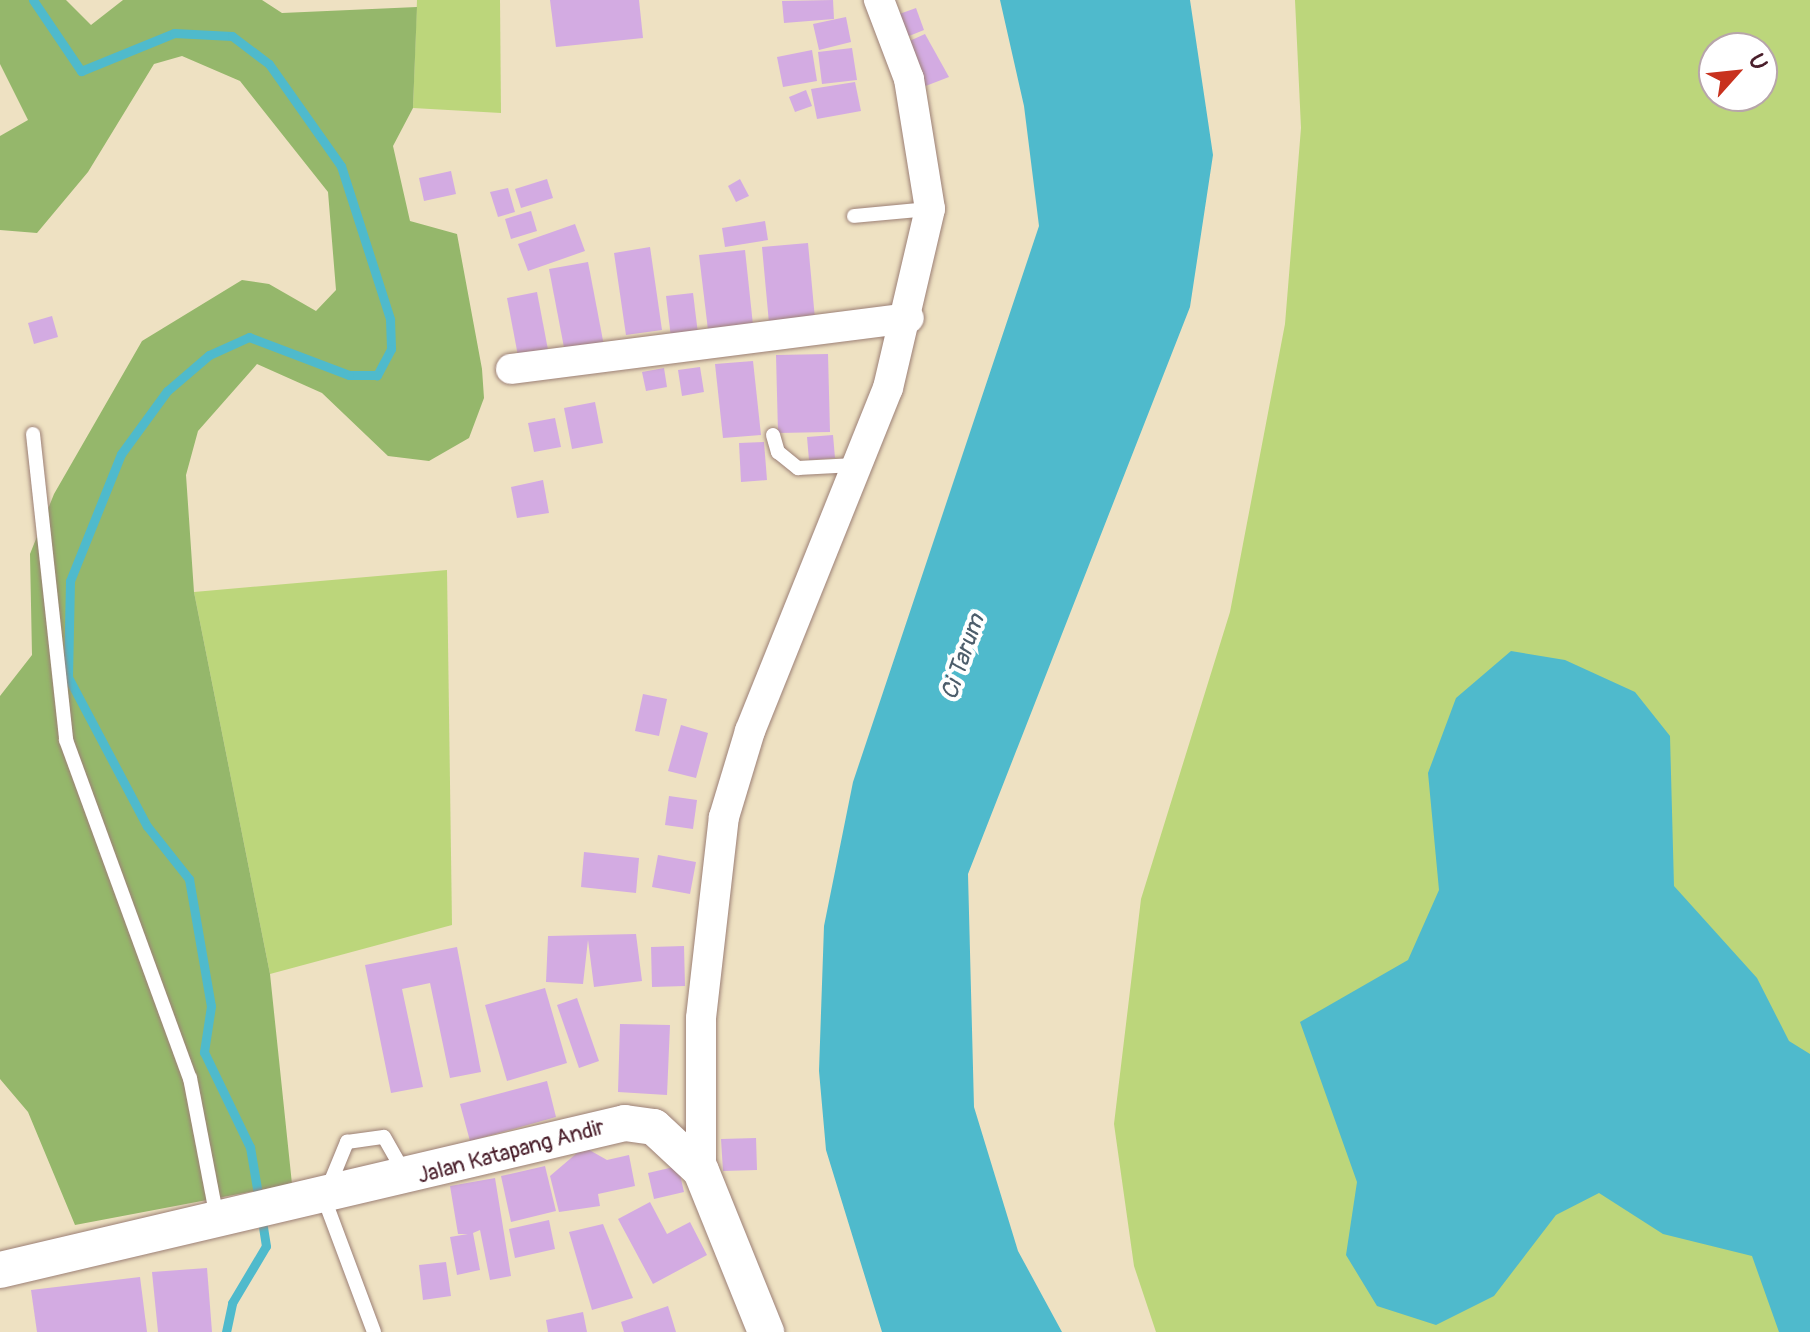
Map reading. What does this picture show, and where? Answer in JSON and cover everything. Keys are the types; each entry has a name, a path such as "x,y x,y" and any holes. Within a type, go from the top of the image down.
{"street":[{"path":"701,1171 701,1018 724,817 909,318 930,209 909,79 879,0"},
{"path":"511,369 909,318"},
{"name":"Jalan Katapang Andir","path":"0,1270 223,1217 408,1179 625,1123 654,1127 701,1171 766,1332"}],"lane":[{"path":"854,216 930,209"},
{"path":"33,434 66,740 190,1078 223,1217"},
{"path":"773,435 778,452 798,468 855,465"},
{"path":"374,1332 307,1202 347,1142 384,1137 408,1179"}],"green space":[{"path":"0,0 66,0 91,25 123,0 262,0 282,13 417,7 413,108 393,146 410,221 457,234 482,369 484,398 469,438 429,461 388,456 322,393 257,364 198,431 186,475 194,592 270,974 292,1184 75,1225 28,1112 0,1079 0,696 32,655 30,554 54,494 142,341 242,280 269,284 316,311 336,290 328,192 240,81 182,56 154,64 88,172 37,233 0,230 0,136 28,120 0,64"},
{"path":"417,0 500,0 501,113 413,108"},
{"path":"1295,0 1810,0 1810,1332 1156,1332 1134,1266 1114,1124 1141,899 1230,612 1285,324 1301,128"},
{"path":"447,570 452,925 270,974 194,592"}],"water":[{"name":"Ci Tarum","path":"1000,0 1190,0 1213,155 1190,307 968,874 974,1107 1018,1251 1062,1332 882,1332 826,1150 819,1071 824,926 853,782 1039,226 1024,106"},
{"path":"1511,651 1565,660 1635,692 1670,736 1674,886 1757,978 1789,1041 1810,1054 1810,1332 1779,1332 1752,1256 1663,1234 1599,1193 1556,1215 1494,1296 1436,1325 1377,1306 1346,1255 1357,1182 1300,1022 1408,960 1439,890 1428,773 1456,698"}],"building":[{"path":"550,0 639,0 643,38 556,47"},
{"path":"833,0 834,19 784,23 782,1"},
{"path":"916,8 924,30 899,40 891,17"},
{"path":"846,17 851,42 819,50 813,24"},
{"path":"925,34 949,77 923,87 905,43"},
{"path":"852,48 857,80 822,84 818,52"},
{"path":"812,50 817,81 783,87 777,57"},
{"path":"855,82 861,111 817,119 811,89"},
{"path":"806,90 812,106 795,112 789,97"},
{"path":"451,171 456,194 424,201 419,178"},
{"path":"547,179 553,198 521,208 515,189"},
{"path":"740,179 749,196 736,202 728,186"},
{"path":"508,188 515,212 498,217 490,192"},
{"path":"531,211 537,231 511,239 505,219"},
{"path":"765,221 768,240 725,247 722,228"},
{"path":"575,224 585,251 528,271 518,244"},
{"path":"808,243 815,319 769,323 762,247"},
{"path":"650,247 662,330 626,335 614,253"},
{"path":"745,250 753,325 708,330 699,255"},
{"path":"588,262 605,351 566,358 549,269"},
{"path":"537,292 549,355 519,361 507,298"},
{"path":"693,293 699,342 672,346 666,296"},
{"path":"52,316 58,337 34,344 28,323"},
{"path":"828,354 830,432 778,433 776,355"},
{"path":"753,361 761,435 723,438 715,364"},
{"path":"700,367 704,392 682,396 678,370"},
{"path":"664,368 667,387 646,391 642,372"},
{"path":"595,402 603,443 572,449 564,408"},
{"path":"555,418 561,447 534,452 528,423"},
{"path":"833,435 835,458 809,460 807,437"},
{"path":"764,442 767,480 741,482 739,443"},
{"path":"543,480 549,513 517,518 511,487"},
{"path":"643,694 667,699 659,736 635,731"},
{"path":"681,725 708,733 696,778 668,771"},
{"path":"669,796 697,800 693,829 665,825"},
{"path":"584,852 639,858 636,893 581,887"},
{"path":"658,855 696,862 690,894 652,887"},
{"path":"636,934 642,981 594,987 588,940 583,984 546,982 548,936"},
{"path":"684,946 685,986 652,987 651,947"},
{"path":"457,947 481,1072 450,1078 430,983 402,989 423,1087 391,1093 365,965"},
{"path":"545,988 567,1063 507,1081 485,1005"},
{"path":"577,998 599,1061 579,1068 557,1005"},
{"path":"620,1024 670,1025 667,1095 618,1092"},
{"path":"547,1081 556,1117 470,1141 460,1104"},
{"path":"756,1138 757,1170 723,1171 721,1139"},
{"path":"584,1147 607,1160 629,1155 635,1186 598,1194 600,1206 559,1212 550,1176"},
{"path":"545,1166 556,1211 511,1222 501,1176"},
{"path":"678,1166 684,1192 654,1199 648,1173"},
{"path":"495,1178 511,1276 490,1280 480,1230 473,1233 480,1270 457,1275 450,1237 468,1234 458,1234 450,1186"},
{"path":"650,1202 667,1234 690,1222 707,1255 653,1284 618,1219"},
{"path":"549,1220 555,1249 515,1258 509,1229"},
{"path":"603,1224 633,1298 592,1310 569,1232"},
{"path":"446,1262 451,1296 423,1300 419,1265"},
{"path":"207,1268 212,1332 158,1332 152,1272"},
{"path":"140,1277 147,1332 37,1332 31,1290"},
{"path":"668,1306 676,1332 624,1332 621,1322"},
{"path":"583,1312 587,1332 548,1332 546,1320"}],"waterway":[{"path":"33,0 81,71 174,33 232,36 269,64 341,166 390,319 391,349 377,375 349,375 249,337 209,355 167,391 121,454 70,581 68,677 147,826 189,879 211,1006 204,1052 250,1147 259,1200"},
{"path":"226,1332 232,1303 266,1246 261,1214"}]}
